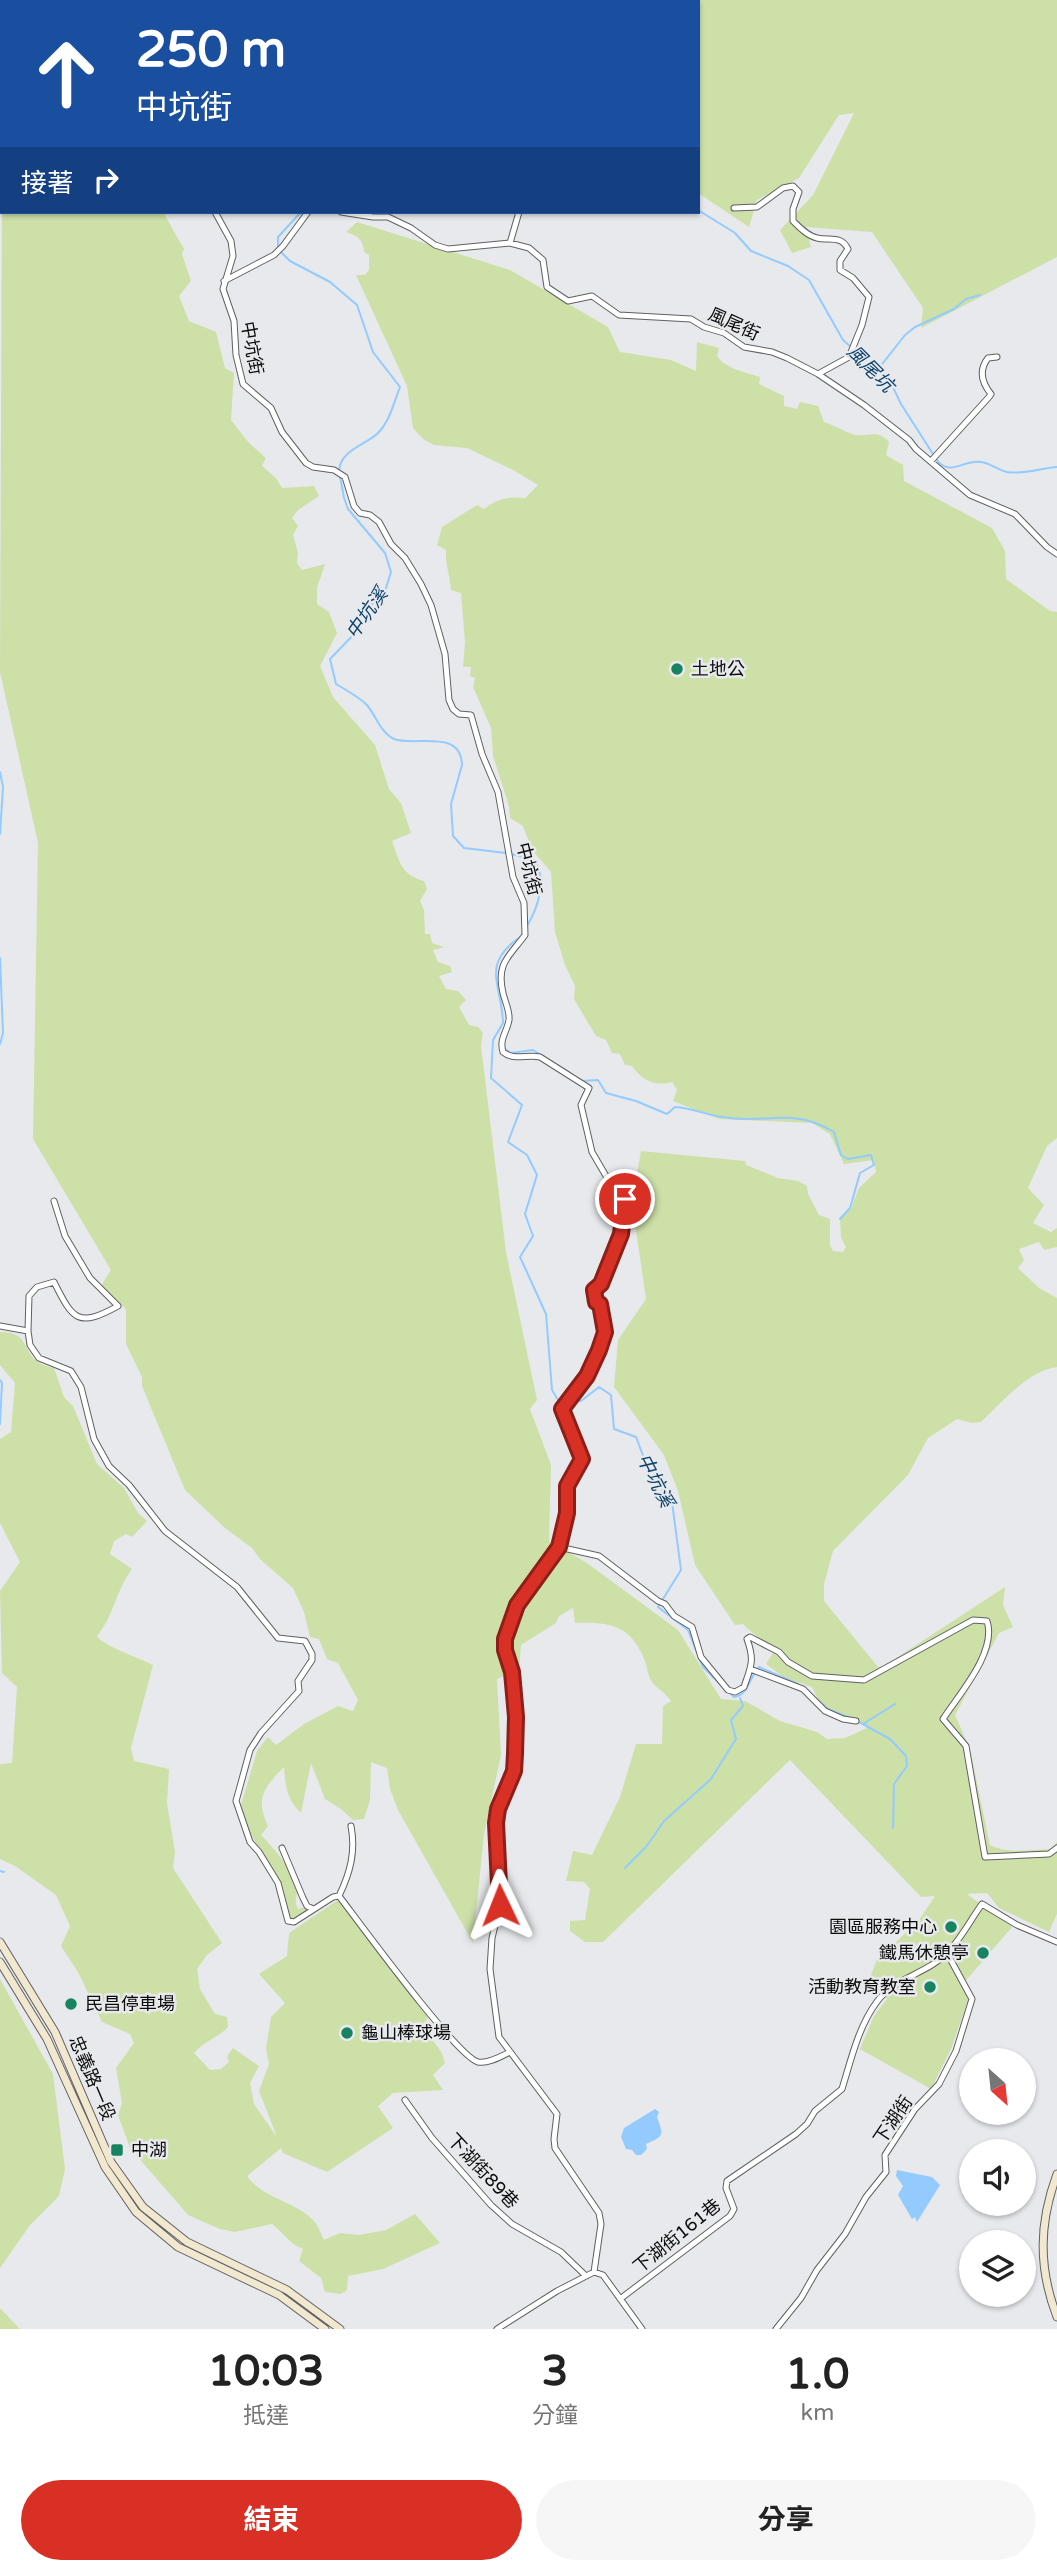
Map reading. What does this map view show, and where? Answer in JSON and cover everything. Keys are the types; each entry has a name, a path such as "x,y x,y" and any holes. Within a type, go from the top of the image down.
{"main road":[{"name":"忠義路一段","path":"0,1942 73,2065 111,2162 143,2207 187,2242 291,2302 325,2329"},
{"name":"忠義路一段","path":"0,1962 37,2020 104,2167 136,2212 178,2247 303,2300 340,2329"},
{"path":"60,2071 73,2065"},
{"path":"1057,2174 1043,2219 1043,2246 1049,2295 1057,2317"}],"street":[{"path":"734,208 757,207 783,188 793,186 799,192 793,209 793,221 814,237 844,241 848,249 840,261 840,270 853,278 869,297 862,325 849,357 818,374"},
{"name":"中坑街","path":"216,214 231,241 233,256 223,289 234,321 236,355 243,384 271,408 282,432 306,463 313,467 334,470 345,477 354,506 360,513 370,515 379,522 391,544 412,569 431,605 445,654 449,700 453,709 460,714 471,715 482,754 495,781 513,877 524,903 524,932 508,954 502,968 501,980 509,1021 501,1046 503,1052 511,1057 540,1057 589,1088 581,1105 592,1152 612,1188 625,1199 621,1234 601,1284 594,1290 596,1302 600,1304 605,1332 587,1376 562,1409 582,1459 567,1486 567,1513 559,1547 517,1605 505,1639 505,1650 512,1672 516,1717 514,1771 498,1809 496,1823 500,1905 492,1938 490,1969 499,2037 508,2053"},
{"path":"224,281 274,255 307,214"},
{"path":"352,214 373,218 388,217 435,245 448,249 510,243 518,214"},
{"name":"風尾街","path":"510,243 529,248 538,254 544,264 544,281 547,287 568,301 592,296 624,316 650,315 691,319 704,327 724,333 744,346 772,352 818,374 934,458 971,495 1015,513 1057,554"},
{"path":"934,458 991,394 982,379 982,370 988,358 997,357"},
{"path":"54,1201 65,1236 90,1279 118,1306 92,1319 80,1317 69,1310 54,1282 43,1284 29,1296 30,1345 39,1358 71,1371 85,1395 94,1438 110,1466 129,1485 156,1520 199,1559 237,1587 278,1638 305,1641 308,1646 312,1660 298,1681 299,1691 261,1732 250,1750 236,1801 250,1842 278,1883 288,1921 294,1922 339,1896 352,1864 354,1843 351,1826"},
{"path":"0,1326 28,1331"},
{"path":"559,1547 599,1556 665,1604 674,1616 692,1627 701,1657 729,1690 737,1692 744,1687 754,1670 747,1639 750,1637 779,1652 788,1662 812,1676 864,1679 973,1620 987,1621 990,1630 987,1650 943,1719 966,1746 985,1857 1049,1854 1057,1848"},
{"path":"754,1670 803,1689 825,1711 856,1721"},
{"path":"282,1848 307,1906 313,1909"},
{"path":"339,1896 433,2017 468,2056 477,2062 483,2062 508,2053 557,2113 555,2148 599,2213 601,2224 594,2272"},
{"path":"947,1953 982,1904 1017,1925 1057,1942"},
{"name":"下湖街161巷","path":"620,2299 730,2216 734,2209 726,2188 727,2181 796,2134 807,2124 815,2111 842,2089 858,2036 877,2001 894,1986 921,1972 947,1953"},
{"name":"下湖街","path":"776,2329 801,2298 817,2270 845,2234 866,2197 886,2172 885,2155 915,2109 939,2084 956,2051 972,1998 947,1953"},
{"name":"下湖街89巷","path":"405,2100 432,2137 491,2205 512,2224 561,2252 585,2275"},
{"path":"497,2329 594,2272 603,2275 642,2329"}],"green space":[{"path":"700,0 1057,0 1057,257 921,328 923,308 872,232 806,227 811,247 792,253 780,230 813,195 854,113 839,115 799,178 757,200 749,227 700,194"},
{"path":"2,214 164,214 184,249 182,254 191,281 179,296 189,321 216,332 225,368 234,373 231,420 249,443 266,458 262,466 276,478 282,488 314,486 319,496 298,510 292,518 298,526 293,535 298,553 297,563 302,570 325,564 317,588 317,604 329,612 337,633 320,666 333,697 375,745 389,789 401,803 411,833 392,841 405,871 424,881 427,889 420,901 424,910 425,934 430,934 432,943 444,947 433,950 438,962 450,966 452,972 439,976 446,989 458,991 466,1000 459,1007 469,1025 478,1027 483,1033 481,1046 506,1252 537,1400 530,1409 551,1465 549,1541 587,1563 678,1630 721,1699 745,1701 780,1721 817,1732 827,1739 845,1738 867,1728 825,1708 812,1687 785,1678 766,1664 773,1653 770,1648 743,1624 735,1625 695,1565 678,1491 664,1455 614,1387 618,1340 646,1299 632,1203 641,1151 745,1161 746,1165 778,1178 798,1181 807,1186 808,1194 819,1215 830,1219 830,1245 833,1251 843,1252 846,1247 841,1238 840,1217 851,1208 859,1188 876,1172 874,1160 844,1164 830,1134 812,1123 719,1119 673,1101 677,1090 672,1082 660,1084 649,1081 632,1066 625,1065 620,1054 612,1053 606,1040 596,1036 574,999 575,986 555,932 551,872 532,850 523,826 510,818 509,806 493,756 491,728 473,687 475,678 470,676 471,667 463,667 465,642 461,593 451,590 446,550 437,545 442,527 477,505 484,509 503,499 525,498 538,485 467,448 434,445 423,439 413,428 407,386 356,275 365,275 369,270 369,255 364,252 359,239 346,232 357,222 510,270 608,327 620,352 671,360 696,371 697,342 719,348 717,356 722,362 734,369 760,377 759,384 784,396 784,406 797,409 800,402 818,406 824,422 854,435 877,435 885,438 889,442 886,455 903,465 904,481 992,528 1005,551 1006,579 1050,611 1057,612 1057,1138 1047,1146 1028,1188 1044,1205 1033,1223 1051,1232 1057,1228 1057,1247 1044,1250 1039,1242 1019,1249 1024,1260 1018,1268 1039,1288 1057,1298 1057,1367 1036,1374 1026,1381 981,1422 972,1423 957,1419 928,1438 908,1475 833,1551 824,1584 824,1601 878,1667 884,1666 1005,1587 1003,1605 1013,1627 999,1633 955,1715 970,1749 990,1845 1004,1850 1027,1851 1050,1849 1057,1842 1057,1914 1049,1932 999,1908 987,1893 967,1894 1012,1927 962,1985 968,2000 951,2049 931,2089 860,2049 874,2016 887,1999 870,1977 877,1960 919,1920 935,1896 921,1897 790,1760 603,1942 585,1942 570,1931 570,1921 585,1920 590,1889 584,1882 566,1881 573,1851 592,1855 620,1797 636,1744 662,1744 663,1706 671,1701 652,1682 639,1649 626,1633 599,1623 575,1623 573,1608 559,1616 556,1623 521,1645 519,1669 497,1679 501,1755 484,1834 473,1943 398,1810 390,1789 387,1768 371,1762 370,1800 364,1819 353,1820 325,1799 311,1763 301,1813 288,1792 284,1767 267,1787 262,1808 268,1826 261,1835 292,1874 297,1887 298,1909 305,1907 307,1912 292,1921 286,1913 280,1882 248,1830 241,1805 257,1751 268,1737 276,1745 304,1724 338,1706 353,1711 358,1700 338,1663 327,1659 319,1639 310,1637 304,1612 293,1588 185,1490 142,1386 142,1377 126,1344 126,1309 101,1286 111,1270 33,1139 38,843 0,672"},
{"path":"0,1332 16,1335 33,1358 54,1368 64,1397 73,1406 97,1464 124,1488 138,1513 147,1521 132,1537 126,1534 114,1541 110,1554 132,1569 97,1636 114,1648 153,1665 131,1748 134,1761 169,1769 167,1803 175,1852 173,1868 222,1943 207,1955 197,1969 200,1989 215,2014 227,2017 228,2027 194,2053 210,2070 221,2069 229,2062 227,2056 233,2048 259,2066 250,2083 254,2104 277,2137 259,2091 269,2064 266,2048 271,2017 285,2003 259,1974 287,1956 289,1933 338,1900 428,2017 423,2028 443,2057 445,2063 433,2075 443,2090 393,2093 378,2106 393,2128 327,2172 283,2153 281,2148 247,2176 269,2195 297,2208 315,2222 324,2240 340,2233 359,2235 386,2230 415,2214 440,2243 383,2269 348,2276 347,2290 341,2294 325,2292 321,2278 299,2261 303,2249 272,2224 235,2232 220,2229 188,2215 130,2148 118,2115 122,2103 116,2068 134,2043 130,2034 102,2022 78,1972 61,1946 70,1926 56,1895 15,1866 0,1859 0,1764 12,1763 17,1687 2,1673 0,1591 20,1562 0,1523 0,1439 11,1432 15,1383 0,1365"},
{"path":"0,1979 53,2074 65,2169 59,2196 30,2225 0,2268"},
{"path":"0,2308 20,2329 0,2329"}],"water":[{"path":"655,2109 659,2112 657,2117 661,2135 646,2144 647,2149 641,2155 636,2155 632,2150 626,2149 621,2137 624,2128"},
{"path":"897,2170 932,2177 940,2185 917,2222 915,2217 912,2219 898,2195 903,2186 896,2176"}],"waterway":[{"name":"風尾坑","path":"700,211 735,233 751,251 788,266 809,280 843,340 890,381 901,404 933,454"},
{"name":"中坑溪","path":"278,247 278,237 299,214"},
{"name":"中坑溪","path":"281,252 290,261 330,282 357,305 373,352 400,387 382,428 349,453 340,464 339,471"},
{"path":"879,368 905,335 915,327 954,309 966,299 980,295"},
{"name":"風尾坑","path":"936,459 946,467 981,462 1013,473 1057,467"},
{"name":"中坑溪","path":"340,476 348,509 385,553 391,572 385,591 369,607 361,627 330,659 336,684 367,705 382,729 394,739 436,741 454,746 460,754 462,765 451,804 453,836 464,848 506,853"},
{"path":"0,772 3,787 0,834"},
{"name":"中坑溪","path":"511,854 535,860 540,876 540,893 527,926"},
{"name":"中坑溪","path":"520,937 500,957 497,966 503,1023 493,1040 491,1078 522,1105 508,1142 527,1155 537,1175 525,1214 533,1236 520,1257 546,1314 552,1390 558,1400 581,1401 599,1387 611,1395 614,1429 636,1437 650,1474 672,1502 681,1570 658,1607 688,1630 697,1653"},
{"path":"0,958 3,1033 0,1044"},
{"path":"505,1049 511,1053 533,1050 569,1072"},
{"path":"582,1081 598,1080 606,1093 636,1101 667,1114 675,1107 738,1119 792,1118 819,1124 834,1132 841,1155 848,1159 871,1155 874,1165 860,1173 850,1208 840,1219"},
{"path":"0,1380 0,1424"},
{"name":"中坑溪","path":"699,1658 703,1667 720,1684"},
{"name":"中坑溪","path":"729,1692 734,1697 743,1693 759,1667 798,1684"},
{"name":"中坑溪","path":"803,1687 828,1709 850,1718"},
{"path":"625,1868 646,1847 664,1821 711,1779 736,1739 731,1720 743,1706 740,1698"},
{"path":"863,1724 895,1704"},
{"name":"中坑溪","path":"859,1722 890,1739 906,1756 907,1766 894,1784 893,1828"},
{"path":"0,1871 4,1872"}],"place":[{"name":"土地公","path":"677,669"},
{"name":"園區服務中心","path":"951,1927"},
{"name":"鐵馬休憩亭","path":"983,1953"},
{"name":"活動教育教室","path":"930,1987"},
{"name":"民昌停車場","path":"71,2004"},
{"name":"龜山棒球場","path":"347,2033"},
{"name":"中湖","path":"117,2150"}],"route":[{"path":"500,1905 496,1823 498,1809 514,1771 516,1717 512,1672 505,1650 505,1639 517,1605 559,1547 567,1513 567,1486 582,1459 562,1409 587,1376 605,1332 600,1304 596,1302 594,1290 601,1284 621,1234 625,1199"}]}
